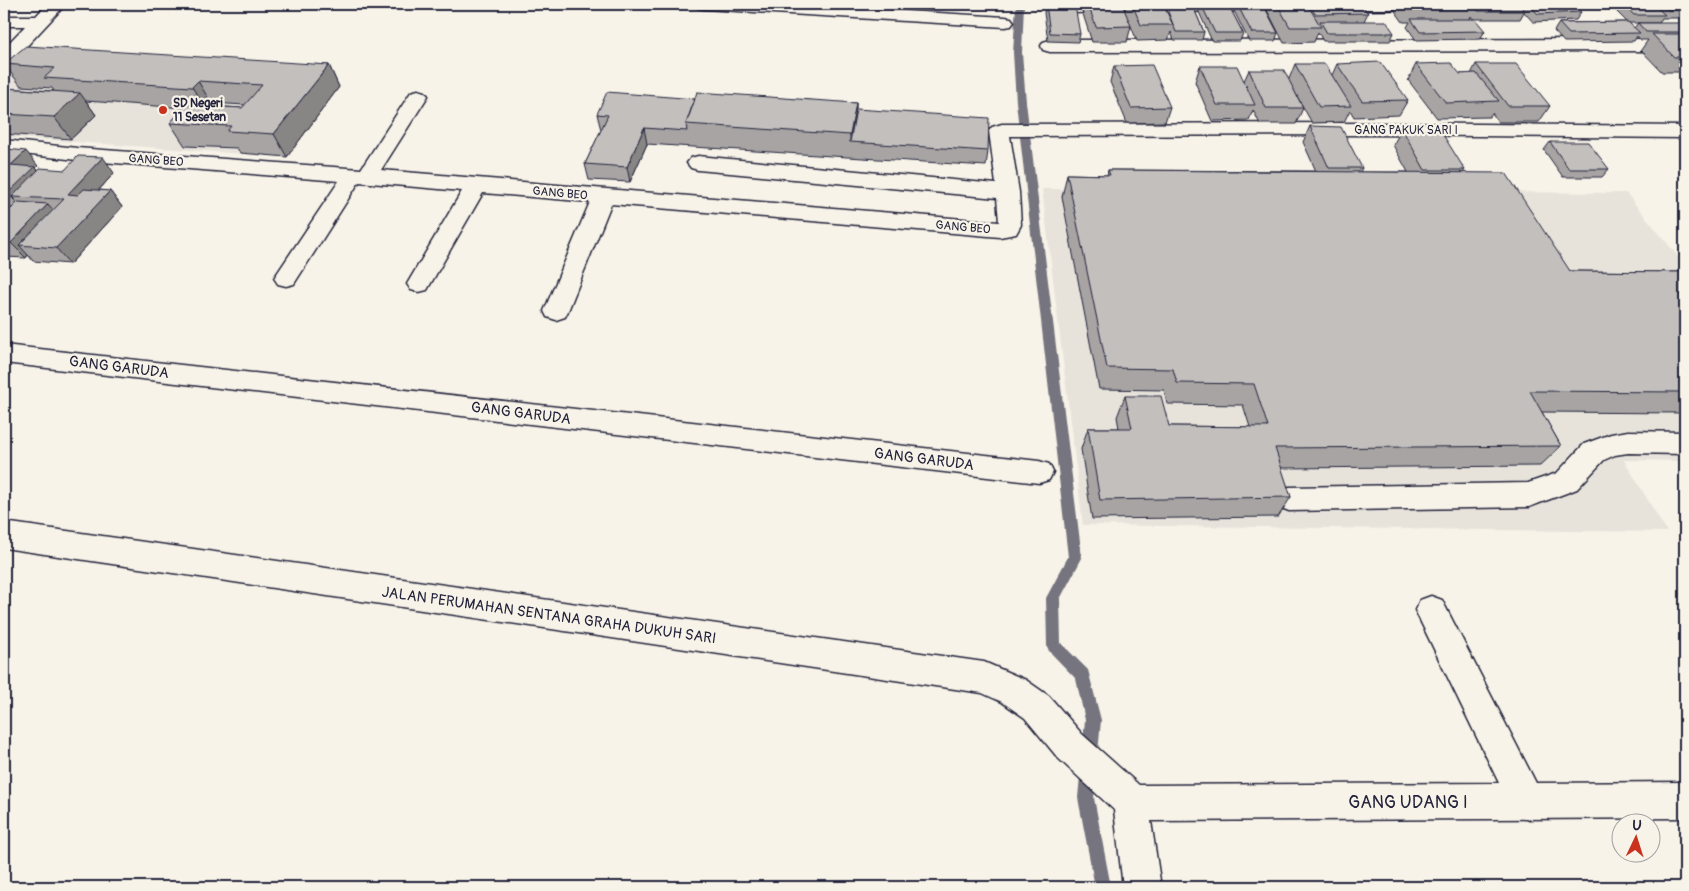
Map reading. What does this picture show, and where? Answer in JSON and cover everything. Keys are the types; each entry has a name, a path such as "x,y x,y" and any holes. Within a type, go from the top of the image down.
{"street":[{"path":"7,52 57,4"},
{"path":"704,4 1005,22"},
{"path":"1064,8 1443,4"},
{"path":"4,21 41,21"},
{"path":"1050,46 1685,45"},
{"path":"286,278 418,96"},
{"name":"GANG BEO","path":"4,146 77,154 360,175 1000,230 1008,229 1010,225 1008,192 999,132 1008,129"},
{"name":"GANG PAKUK SARI I","path":"1008,129 1685,132"},
{"path":"698,163 1008,192"},
{"path":"419,284 476,186"},
{"path":"556,310 603,196"},
{"name":"GANG GARUDA","path":"4,354 1039,472"},
{"path":"1289,499 1528,495 1567,481 1594,452 1611,445 1628,442 1685,443"},
{"name":"JALAN PERUMAHAN SENTANA GRAHA DUKUH SARI","path":"4,535 984,678 1014,691 1037,707 1070,746 1126,797"},
{"path":"1431,610 1527,802"},
{"path":"1126,797 1142,887"},
{"name":"GANG UDANG I","path":"1126,797 1527,802 1685,800"}],"shaded area":[{"name":"SD Negeri 11 Sesetan","path":"9,66 339,87 287,157 4,137 4,72"},
{"path":"1042,189 1626,193 1685,265 1685,461 1624,460 1667,532 1083,525"}],"building":[{"path":"1088,4 1122,4 1131,26 1096,27"},
{"path":"1132,4 1163,4 1173,25 1141,25"},
{"path":"1165,4 1192,4 1204,32 1176,32"},
{"path":"1201,4 1228,4 1243,33 1215,33"},
{"path":"1237,4 1263,4 1278,33 1252,33"},
{"path":"1277,4 1307,4 1321,27 1290,27"},
{"path":"1309,4 1361,4 1368,13 1315,14"},
{"path":"1409,4 1475,4 1477,6 1411,6"},
{"path":"1475,4 1519,4 1525,11 1478,11"},
{"path":"1528,4 1573,4 1581,12 1538,14"},
{"path":"1622,4 1653,4 1665,15 1634,15"},
{"path":"1661,4 1685,4 1685,10 1668,10"},
{"path":"1046,5 1075,6 1080,34 1050,33"},
{"path":"1411,19 1475,19 1485,31 1420,32"},
{"path":"1320,21 1386,21 1394,33 1327,33"},
{"path":"1628,22 1640,33 1569,34 1559,23"},
{"path":"1638,23 1679,23 1685,29 1685,32 1646,32"},
{"path":"1652,34 1685,34 1685,57 1674,57"},
{"path":"26,46 329,65 274,134 227,131 231,126 170,123 186,105 242,108 262,85 198,81 192,87 44,78 55,68 4,64"},
{"path":"1380,62 1408,100 1362,101 1337,64"},
{"path":"1451,63 1460,74 1476,73 1499,101 1446,103 1416,64"},
{"path":"1295,64 1325,64 1351,106 1319,107"},
{"path":"1476,64 1516,64 1550,106 1508,106"},
{"path":"1152,65 1170,107 1131,108 1114,66"},
{"path":"1200,66 1237,66 1255,105 1217,105"},
{"path":"1249,70 1284,70 1303,108 1266,108"},
{"path":"4,88 80,93 54,117 4,114"},
{"path":"607,92 695,99 686,124 687,131 644,128 627,167 585,164 608,115 597,114"},
{"path":"697,92 856,103 850,135 686,124"},
{"path":"856,109 989,118 988,151 850,142"},
{"path":"1310,126 1341,127 1362,168 1329,168"},
{"path":"1402,129 1440,130 1465,170 1425,170"},
{"path":"1550,142 1588,142 1609,169 1569,169"},
{"path":"6,149 26,151 11,165 35,167 8,193 4,193 4,151"},
{"path":"78,156 103,157 68,194 78,195 84,189 110,191 56,248 19,245 64,199 12,197 40,168 65,170"},
{"path":"1108,170 1506,173 1570,271 1685,272 1685,392 1530,391 1561,446 1275,448 1291,497 1100,500 1088,428 1132,428 1125,396 1161,396 1169,426 1268,427 1254,384 1177,383 1173,369 1107,368 1067,174 1110,175"},
{"path":"18,202 48,204 11,243 4,242 4,214"}],"waterway":[{"path":"1020,4 1017,53 1021,102 1075,558 1053,598 1054,646 1083,675 1093,720 1086,798 1103,887"}],"place":[{"name":"SD Negeri 11 Sesetan","path":"163,110"}]}
